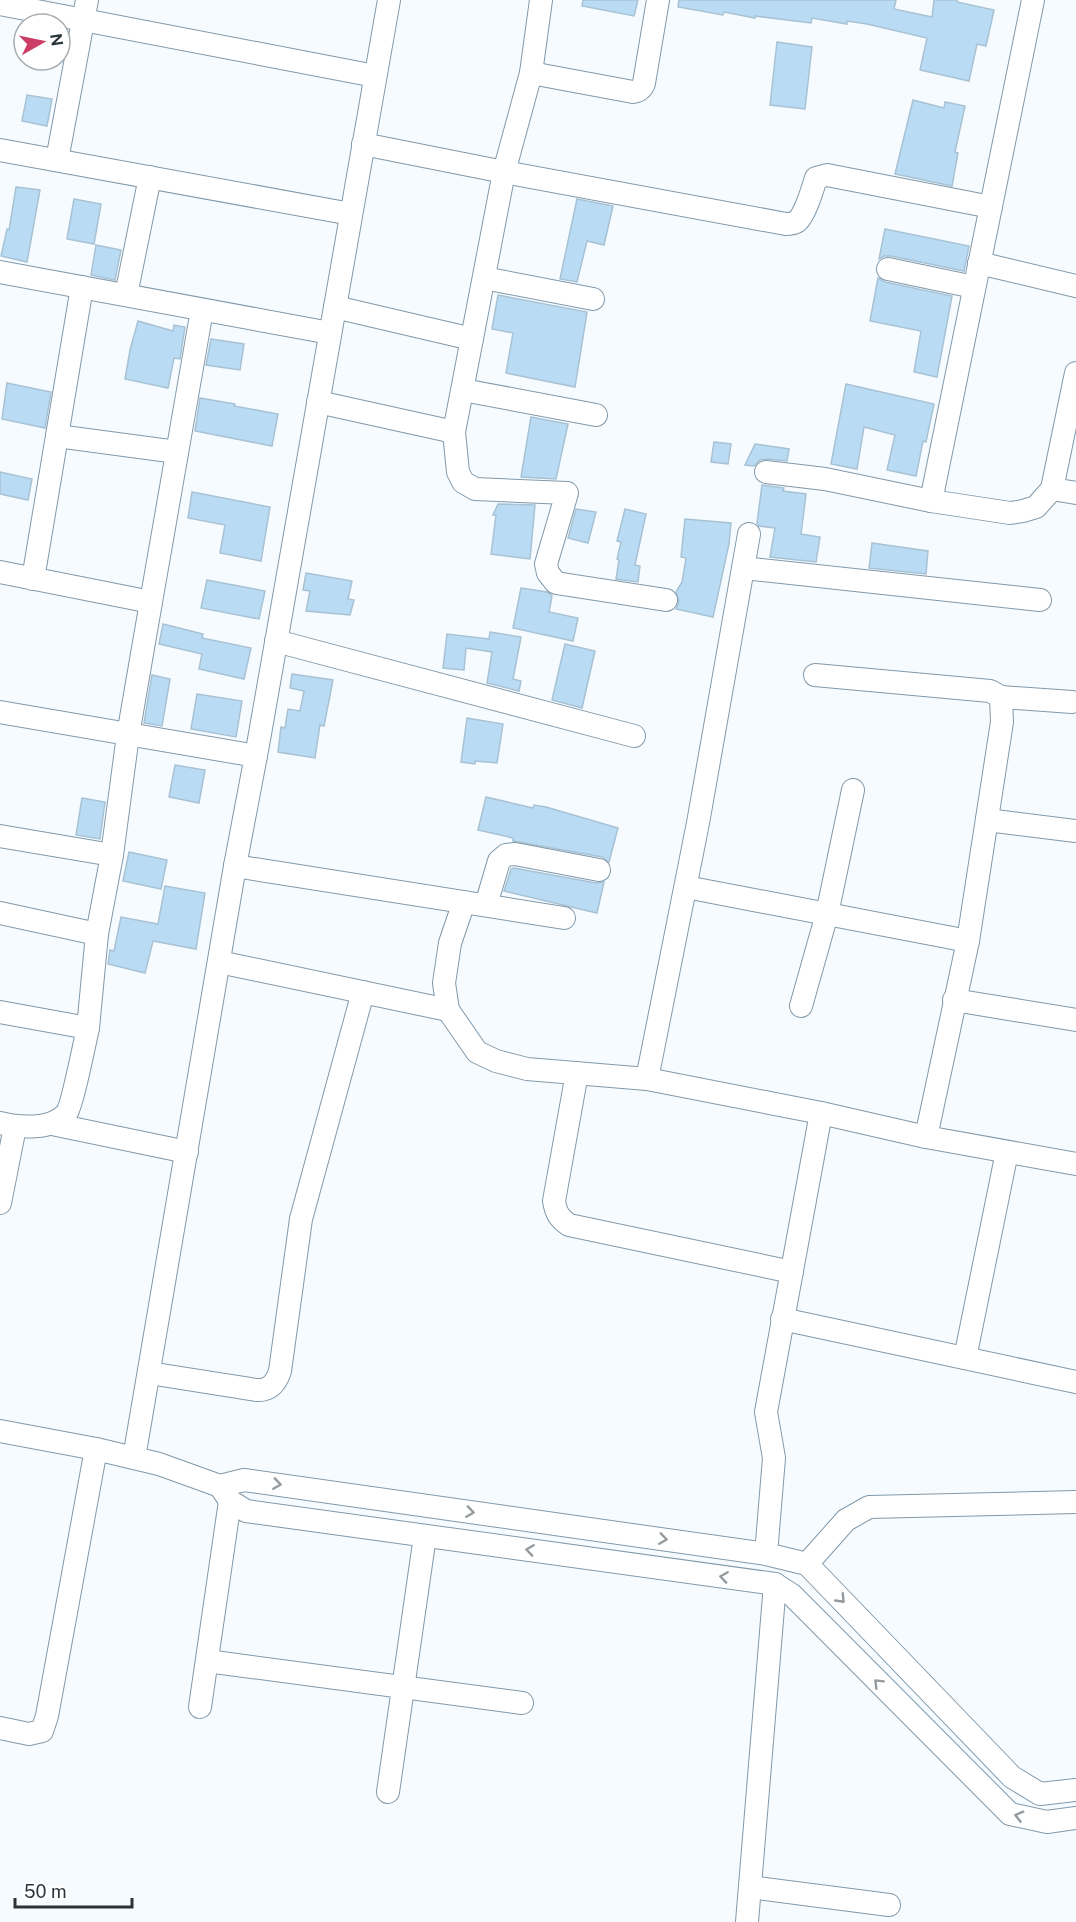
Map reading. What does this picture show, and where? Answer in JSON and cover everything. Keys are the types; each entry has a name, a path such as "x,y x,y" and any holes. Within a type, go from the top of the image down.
{"street":[{"path":"134,1458 235,866 389,0"},
{"path":"541,0 531,73 504,172 454,432 458,472 463,482 475,489 567,493 546,564 548,573 556,583 666,600"},
{"path":"531,73 633,92 638,91 644,83 658,0"},
{"path":"931,501 1033,0"},
{"path":"0,4 85,10 375,76"},
{"path":"57,160 85,10"},
{"path":"363,144 786,224 794,224 799,220 816,178 827,175 991,207"},
{"path":"0,150 351,214"},
{"path":"126,295 150,177"},
{"path":"979,263 1076,286"},
{"path":"888,269 974,287"},
{"path":"0,272 330,333"},
{"path":"484,278 593,299"},
{"path":"33,579 82,287"},
{"path":"335,307 472,339"},
{"path":"52,1124 68,1113 88,1028 97,934 112,855 128,735 202,310"},
{"path":"766,472 825,479 931,501 1010,513 1036,507 1052,489 1076,376"},
{"path":"463,390 596,414"},
{"path":"318,402 454,432"},
{"path":"57,436 177,452"},
{"path":"1052,489 1076,493"},
{"path":"647,1079 686,887 749,534"},
{"path":"743,568 1040,600"},
{"path":"0,572 150,602"},
{"path":"276,642 634,736"},
{"path":"815,675 990,691 1001,697 1072,702"},
{"path":"926,1137 968,941 1002,722 1001,697"},
{"path":"0,712 256,756"},
{"path":"801,1006 827,914 853,790"},
{"path":"987,820 1076,831"},
{"path":"0,836 112,855"},
{"path":"599,870 515,854 506,855 499,861 450,943 445,973 447,1010 477,1052 496,1061 527,1069 647,1079 821,1113 926,1137 1076,1164"},
{"path":"235,866 564,918"},
{"path":"686,887 968,941"},
{"path":"0,913 97,934"},
{"path":"219,962 447,1010"},
{"path":"149,1373 255,1390 271,1387 278,1379 301,1219 363,992"},
{"path":"954,1000 1076,1020"},
{"path":"0,1012 88,1028"},
{"path":"577,1073 554,1201 560,1219 569,1225 792,1272"},
{"path":"766,1554 774,1466 766,1412 821,1113"},
{"path":"0,1203 7,1125 52,1124 187,1152"},
{"path":"965,1358 1007,1152"},
{"path":"782,1319 1076,1382"},
{"path":"0,1431 96,1449 159,1464 225,1493 246,1511 776,1584 792,1595 1010,1814 1047,1822 1076,1818"},
{"path":"0,1728 29,1734 42,1731 47,1716 96,1449"},
{"path":"200,1707 225,1493 244,1480 766,1554 807,1564 1012,1777 1040,1794 1076,1790"},
{"path":"807,1564 846,1520 869,1507 1076,1502"},
{"path":"388,1792 425,1536"},
{"path":"747,1922 776,1584"},
{"path":"207,1661 522,1703"},
{"path":"750,1887 889,1905"}],"building":[{"path":"583,0 638,0 634,16 582,6"},
{"path":"679,0 896,0 894,9 932,17 934,0 957,0 957,2 994,10 986,46 977,44 969,81 920,70 927,38 847,21 847,24 812,18 811,23 755,16 755,18 724,12 723,15 678,7"},
{"path":"777,42 812,47 805,109 770,105"},
{"path":"27,95 52,99 47,126 22,121"},
{"path":"913,100 944,108 945,102 965,106 955,152 958,153 952,186 895,174"},
{"path":"16,187 40,190 27,262 1,256 7,229 9,230"},
{"path":"74,199 101,204 94,244 67,239"},
{"path":"577,199 613,206 604,245 587,241 577,282 560,279"},
{"path":"885,229 969,246 964,271 891,256 879,259"},
{"path":"96,245 121,250 115,280 91,275"},
{"path":"878,278 885,282 952,296 937,377 914,372 921,331 870,321"},
{"path":"498,295 587,312 575,387 506,373 513,333 492,329"},
{"path":"138,321 173,331 174,325 185,327 180,359 174,358 168,388 125,379"},
{"path":"211,339 244,344 240,370 206,365"},
{"path":"7,383 51,392 45,428 2,419"},
{"path":"846,384 934,404 916,476 887,470 895,435 864,427 857,469 831,464"},
{"path":"200,398 278,414 272,446 195,431"},
{"path":"531,417 568,424 556,479 521,477"},
{"path":"714,442 731,444 728,464 711,462"},
{"path":"755,444 789,449 787,461 767,459 760,460 754,466 745,465"},
{"path":"0,472 32,479 28,500 0,494"},
{"path":"762,485 806,494 801,534 820,537 816,562 770,557 775,528 759,526 757,523"},
{"path":"192,492 270,507 261,561 220,553 225,525 188,518"},
{"path":"498,504 535,505 530,559 491,554 496,515 493,515"},
{"path":"576,509 596,512 588,543 568,538"},
{"path":"625,509 646,514 635,565 640,566 638,582 616,579 621,542 617,541"},
{"path":"685,519 731,523 729,544 713,617 676,609 679,601 676,592 682,582 686,558 681,557"},
{"path":"872,543 928,551 926,574 869,568"},
{"path":"306,573 352,581 348,599 354,600 350,615 306,611 310,591 303,590"},
{"path":"207,580 265,591 259,619 201,608"},
{"path":"521,588 547,592 552,596 549,612 578,618 573,641 513,628"},
{"path":"163,624 203,634 202,638 251,648 244,679 199,669 202,654 159,644"},
{"path":"490,632 521,637 513,679 521,681 519,691 487,683 492,652 466,648 464,670 443,668 447,634 489,639"},
{"path":"565,644 595,651 582,708 552,700"},
{"path":"292,674 333,680 324,726 320,725 315,758 278,752 281,727 285,728 288,709 300,711 304,691 290,688"},
{"path":"152,675 170,679 162,726 144,723"},
{"path":"197,694 242,701 236,737 191,729"},
{"path":"467,718 503,724 497,763 461,762"},
{"path":"175,765 205,770 199,803 169,797"},
{"path":"486,797 533,808 534,805 546,807 618,828 609,862 602,857 513,841 513,838 478,830"},
{"path":"82,798 105,802 100,839 76,835"},
{"path":"129,852 167,860 161,889 123,881"},
{"path":"511,869 596,883 604,882 597,913 504,891"},
{"path":"165,886 205,893 196,949 153,941 145,973 108,964 110,950 114,951 121,917 158,924"}]}
